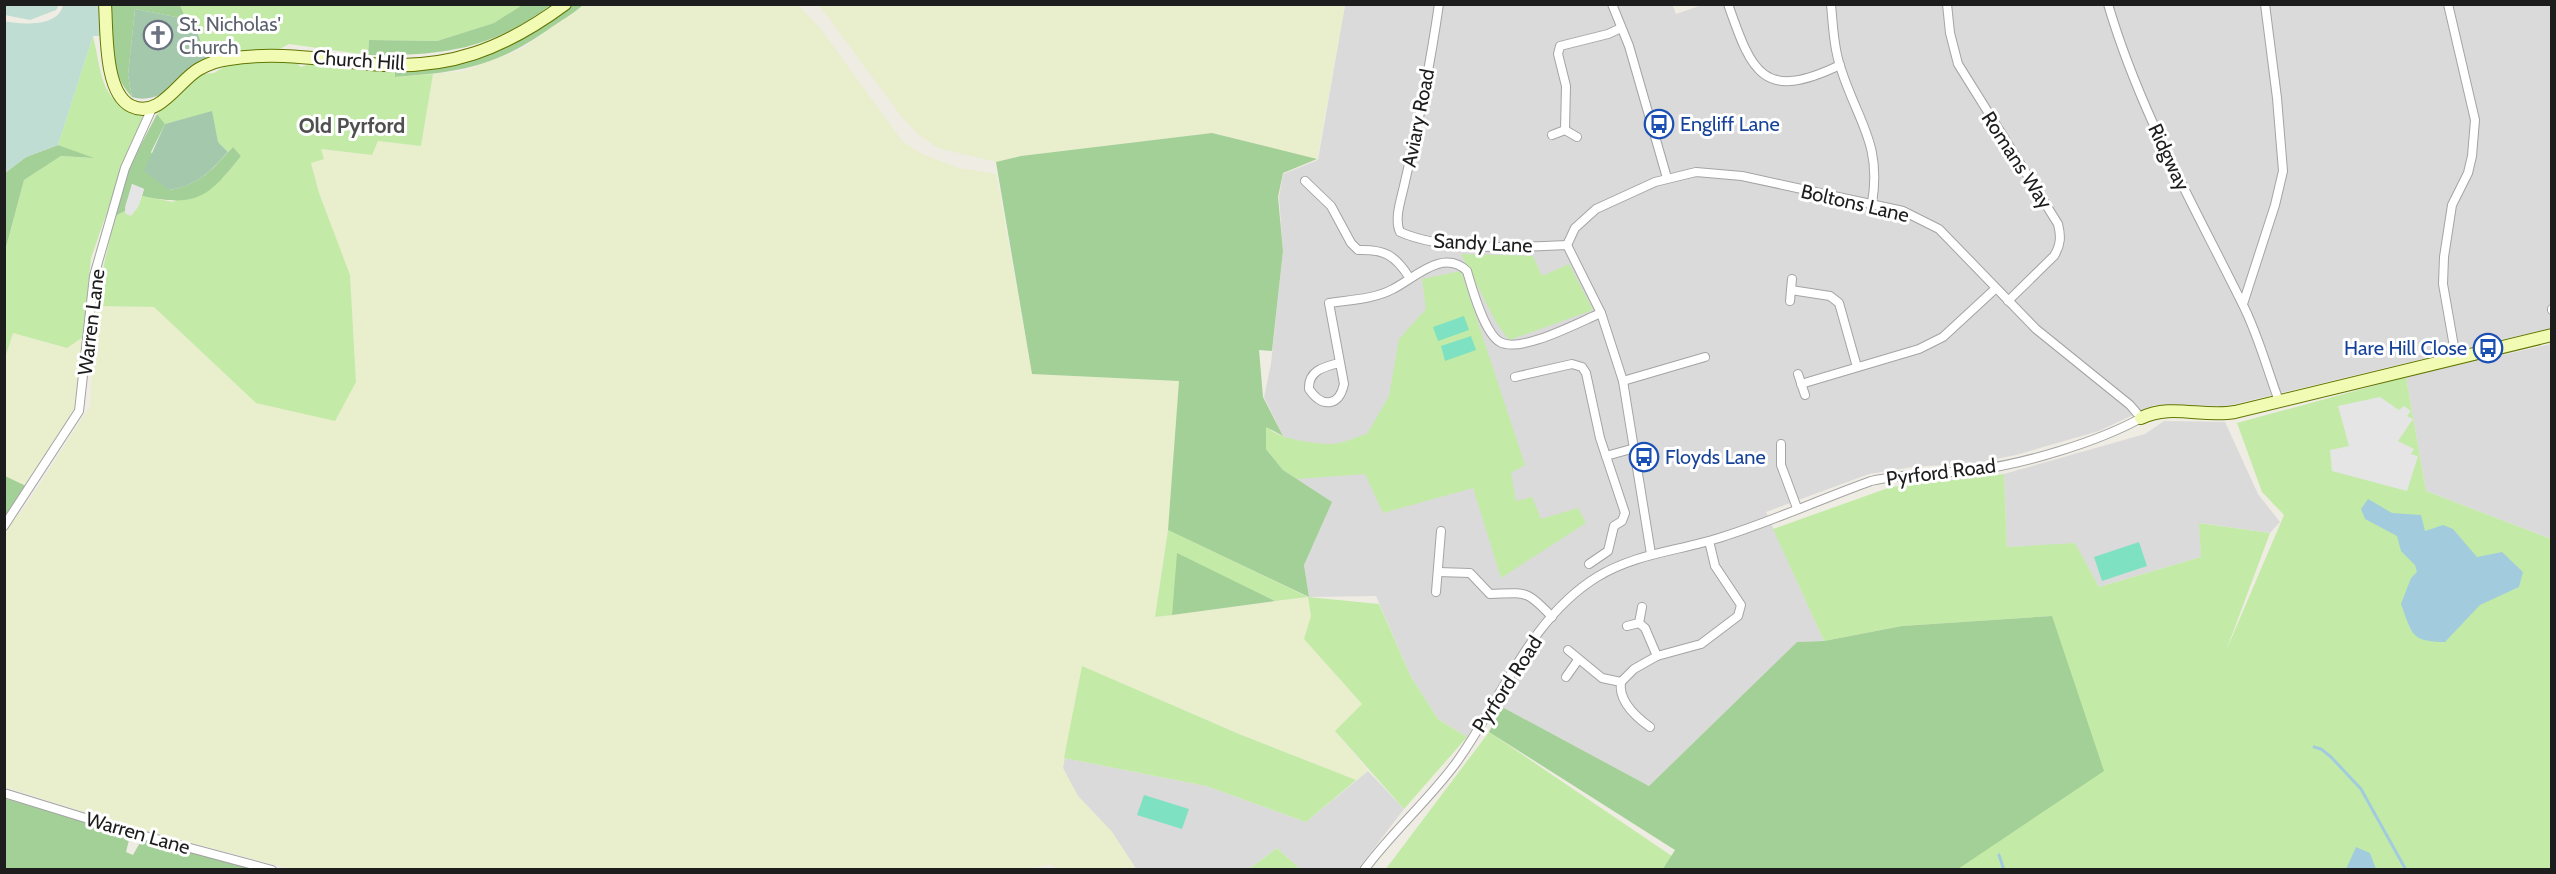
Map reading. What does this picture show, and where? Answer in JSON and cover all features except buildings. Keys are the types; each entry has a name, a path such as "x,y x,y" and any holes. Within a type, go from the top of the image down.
{"main road":[{"path":"105,4 109,55 117,94 133,107 153,106"},
{"name":"Church Hill","path":"153,106 171,94 199,69 229,59 290,54 386,65 458,60 490,50 517,37 566,4"},
{"name":"Pyrford Road","path":"2140,418 2155,411 2171,410 2216,415 2552,335"}],"street":[{"name":"Aviary Road","path":"1400,231 1397,225 1399,208 1419,123 1439,4"},
{"path":"1612,4 1641,86 1667,178"},
{"path":"1831,4 1840,65 1875,159 1876,179 1872,203"},
{"name":"Romans Way","path":"1947,4 1950,33 1958,64 2003,140 2058,224 2060,233 2059,248 2054,256 2008,301"},
{"name":"Ridgway","path":"2108,4 2122,47 2166,152 2226,275 2243,304 2279,401"},
{"path":"2243,304 2275,205 2283,171 2277,98 2265,4"},
{"path":"2448,4 2475,120 2472,156 2468,173 2452,205 2444,257 2443,284 2456,358"},
{"path":"1733,9 1750,63 1768,76 1791,82 1805,80 1840,65"},
{"path":"1565,130 1566,86 1558,54 1560,46 1608,34 1622,28"},
{"name":"Warren Lane","path":"4,526 79,411 94,276 125,168 153,106"},
{"path":"1552,135 1565,130"},
{"path":"1565,130 1577,137"},
{"name":"Boltons Lane","path":"1568,245 1575,228 1596,209 1667,178 1696,172 1722,173 1903,211 1939,230 2036,329 2130,405 2140,418"},
{"path":"1305,181 1331,206 1351,243 1358,250 1380,249 1391,255 1409,277"},
{"name":"Sandy Lane","path":"1400,231 1424,240 1495,248 1568,245"},
{"path":"1568,245 1601,313 1623,381 1652,554"},
{"path":"1339,363 1324,366 1313,374 1309,381 1309,389 1319,400 1329,403 1338,400 1344,384 1329,303 1392,290 1409,277 1434,265 1449,261 1460,264 1467,271 1489,329 1499,341 1509,345 1524,344 1601,313"},
{"path":"1790,301 1792,279"},
{"path":"1801,384 1919,350 1942,337 1995,289"},
{"path":"1791,290 1830,296 1839,303 1857,367"},
{"path":"1623,381 1705,357"},
{"path":"1515,377 1572,364 1582,366 1606,456 1625,507 1625,516 1614,526 1608,551 1589,564"},
{"path":"1798,374 1804,395"},
{"name":"Pyrford Road","path":"1364,870 1449,772 1508,678 1552,617 1576,591 1598,576 1629,560 1709,541 1870,481 1891,476 1976,470 2018,461 2101,437 2140,418"},
{"path":"1781,444 1781,465 1797,508"},
{"path":"1606,456 1635,448"},
{"path":"1436,592 1441,531"},
{"path":"1621,682 1634,669 1657,656 1701,644 1738,616 1741,604 1714,566 1709,541"},
{"path":"1438,572 1470,573 1490,594 1505,591 1527,594 1552,617"},
{"path":"1639,623 1642,607"},
{"path":"1639,623 1645,628 1657,656"},
{"path":"1628,626 1639,623"},
{"path":"1568,650 1602,678 1621,682"},
{"path":"1566,677 1578,660"},
{"path":"1621,682 1623,698 1640,725 1650,727"},
{"name":"Warren Lane","path":"4,793 134,833 272,870"}],"shaded area":[{"path":"1672,4 1676,14 1705,4 2551,5 2551,328 2227,406 2154,405 2099,431 2016,455 1975,463 1912,467 1869,474 1766,512 1824,641 1797,642 1649,786 1490,701 1467,737 1438,719 1411,677 1376,596 1309,597 1304,565 1331,502 1283,470 1283,436 1264,397 1271,364 1283,251 1279,197 1283,174 1318,160 1345,5"},
{"path":"5,5 59,5 56,10 30,20 5,15"},
{"path":"63,5 99,5 103,36 93,36 58,145 26,157 5,173 4,21 38,23 47,21 60,12"},
{"path":"132,184 144,189 138,207 131,216 126,214 125,207"},
{"path":"2551,344 2551,539 2426,491 2406,377"},
{"path":"2380,397 2399,410 2404,406 2411,411 2407,416 2413,419 2398,441 2414,449 2411,454 2418,456 2407,491 2332,471 2330,450 2349,446 2338,406"},
{"path":"2164,421 2225,422 2258,494 2280,522 2270,533 2200,523 2201,557 2099,587 2075,544 2007,547 2004,474 2145,434"},
{"path":"2368,499 2392,513 2421,515 2425,531 2443,525 2453,529 2477,557 2502,552 2523,572 2519,587 2480,605 2445,642 2419,638 2411,629 2401,604 2411,578 2417,572 2415,565 2401,551 2397,536 2365,519 2361,509"},
{"path":"1064,758 1206,786 1306,822 1368,771 1404,809 1358,869 1300,869 1277,848 1249,869 1136,869 1112,832 1078,796 1063,768"},
{"path":"2356,847 2370,853 2376,869 2346,869"}],"green space":[{"path":"524,4 551,5 529,20 486,41 419,54 368,55 369,40 437,41 494,23"},
{"path":"583,4 798,5 820,28 902,141 922,154 959,168 996,174 1032,374 1180,381 1168,530 1155,617 1309,597 1311,616 1304,639 1362,704 1335,731 1368,771 1356,780 1239,734 1082,666 1063,768 1078,796 1112,832 1136,869 1063,870 1050,865 1015,870 291,869 135,828 5,787 5,527 23,510 90,406 97,306 154,307 256,403 356,382 350,275 319,193 311,163 321,149 372,155 378,141 421,146 433,74 464,71 522,49"},
{"path":"108,5 180,5 186,19 135,9 128,75 132,97 124,87 115,66"},
{"path":"180,5 524,5 494,23 437,41 369,40 368,55 289,44 276,51 207,59"},
{"path":"570,5 583,5 530,42 494,60 458,70 395,77 395,69 460,62"},
{"path":"819,5 1345,5 1317,159 1212,133 1021,156 996,162 938,148 919,135 901,116"},
{"path":"135,9 186,19 189,26 197,32 207,59 172,88 143,99 132,97 128,75"},
{"path":"93,36 105,86 111,96 129,111 144,117 122,169 91,258 83,337 67,348 13,333 5,358 5,251 24,180 61,156 91,158 58,145"},
{"path":"260,61 298,63 300,67 316,63 395,69 396,77 433,74 421,146 378,141 372,155 321,149 324,159 311,163 319,193 350,275 356,382 335,421 256,403 154,307 97,306 115,216 125,211 126,214 138,207 142,196 173,202 224,177 241,156 233,147 228,152 218,142 211,112 165,124 157,114 201,74 214,73 229,64"},
{"path":"212,111 218,142 228,152 208,172 188,185 169,190 144,171 165,124"},
{"path":"157,114 165,124 151,152 169,190 198,180 233,147 241,156 219,182 199,196 188,200 142,196 144,189 132,184 125,211 115,216 131,164"},
{"path":"1212,133 1317,159 1283,173 1278,197 1283,251 1272,351 1259,350 1263,397 1283,436 1266,427 1266,449 1283,470 1332,502 1304,565 1309,597 1168,530 1179,381 1032,374 996,162 1021,156"},
{"path":"58,145 94,158 61,156 24,180 5,251 5,173 26,157"},
{"path":"1461,254 1533,256 1542,276 1569,264 1593,310 1509,340 1496,322"},
{"path":"1461,271 1525,465 1511,473 1516,501 1532,497 1541,519 1578,508 1586,523 1501,578 1473,488 1383,513 1365,474 1297,479 1283,470 1266,449 1266,426 1286,437 1330,444 1367,434 1389,396 1399,339 1426,309 1422,279"},
{"path":"1464,316 1469,330 1438,341 1433,327"},
{"path":"13,333 67,348 83,337 74,410 26,486 5,476 5,358"},
{"path":"1471,336 1476,350 1445,361 1441,346"},
{"path":"2406,377 2426,491 2551,539 2551,869 1939,869 2052,616 1902,626 1824,641 1773,529 1891,487 2004,474 2007,547 2075,543 2099,587 2201,557 2199,523 2270,533 2226,651 2284,515 2262,492 2237,423"},
{"path":"5,476 26,486 5,517"},
{"path":"1168,530 1308,597 1275,601 1178,554 1172,615 1155,617"},
{"path":"2139,542 2147,566 2102,581 2094,557"},
{"path":"1177,553 1275,601 1172,615"},
{"path":"1308,597 1379,604 1411,677 1438,719 1467,737 1404,809 1335,731 1362,704 1304,639 1311,616"},
{"path":"2052,616 2104,771 1958,869 1663,869 1675,850 1489,732 1502,707 1649,786 1797,642 1824,641 1902,626"},
{"path":"1082,666 1239,734 1356,780 1306,822 1206,786 1064,758"},
{"path":"1489,732 1691,869 1385,870"},
{"path":"1144,795 1189,809 1182,829 1137,815"},
{"path":"4,798 130,836 126,852 133,855 142,839 258,869 5,869"},
{"path":"1277,848 1300,869 1249,869"}],"waterway":[{"path":"2314,747 2321,749 2331,757 2361,789 2406,870"},
{"path":"1999,855 2004,870"}],"place":[{"name":"St. Nicholas' Church","path":"158,35"},
{"name":"Engliff Lane","path":"1659,124"},
{"name":"Hare Hill Close","path":"2488,348"},
{"name":"Floyds Lane","path":"1644,457"}],"district":[{"name":"Old Pyrford","path":"352,125"}]}
